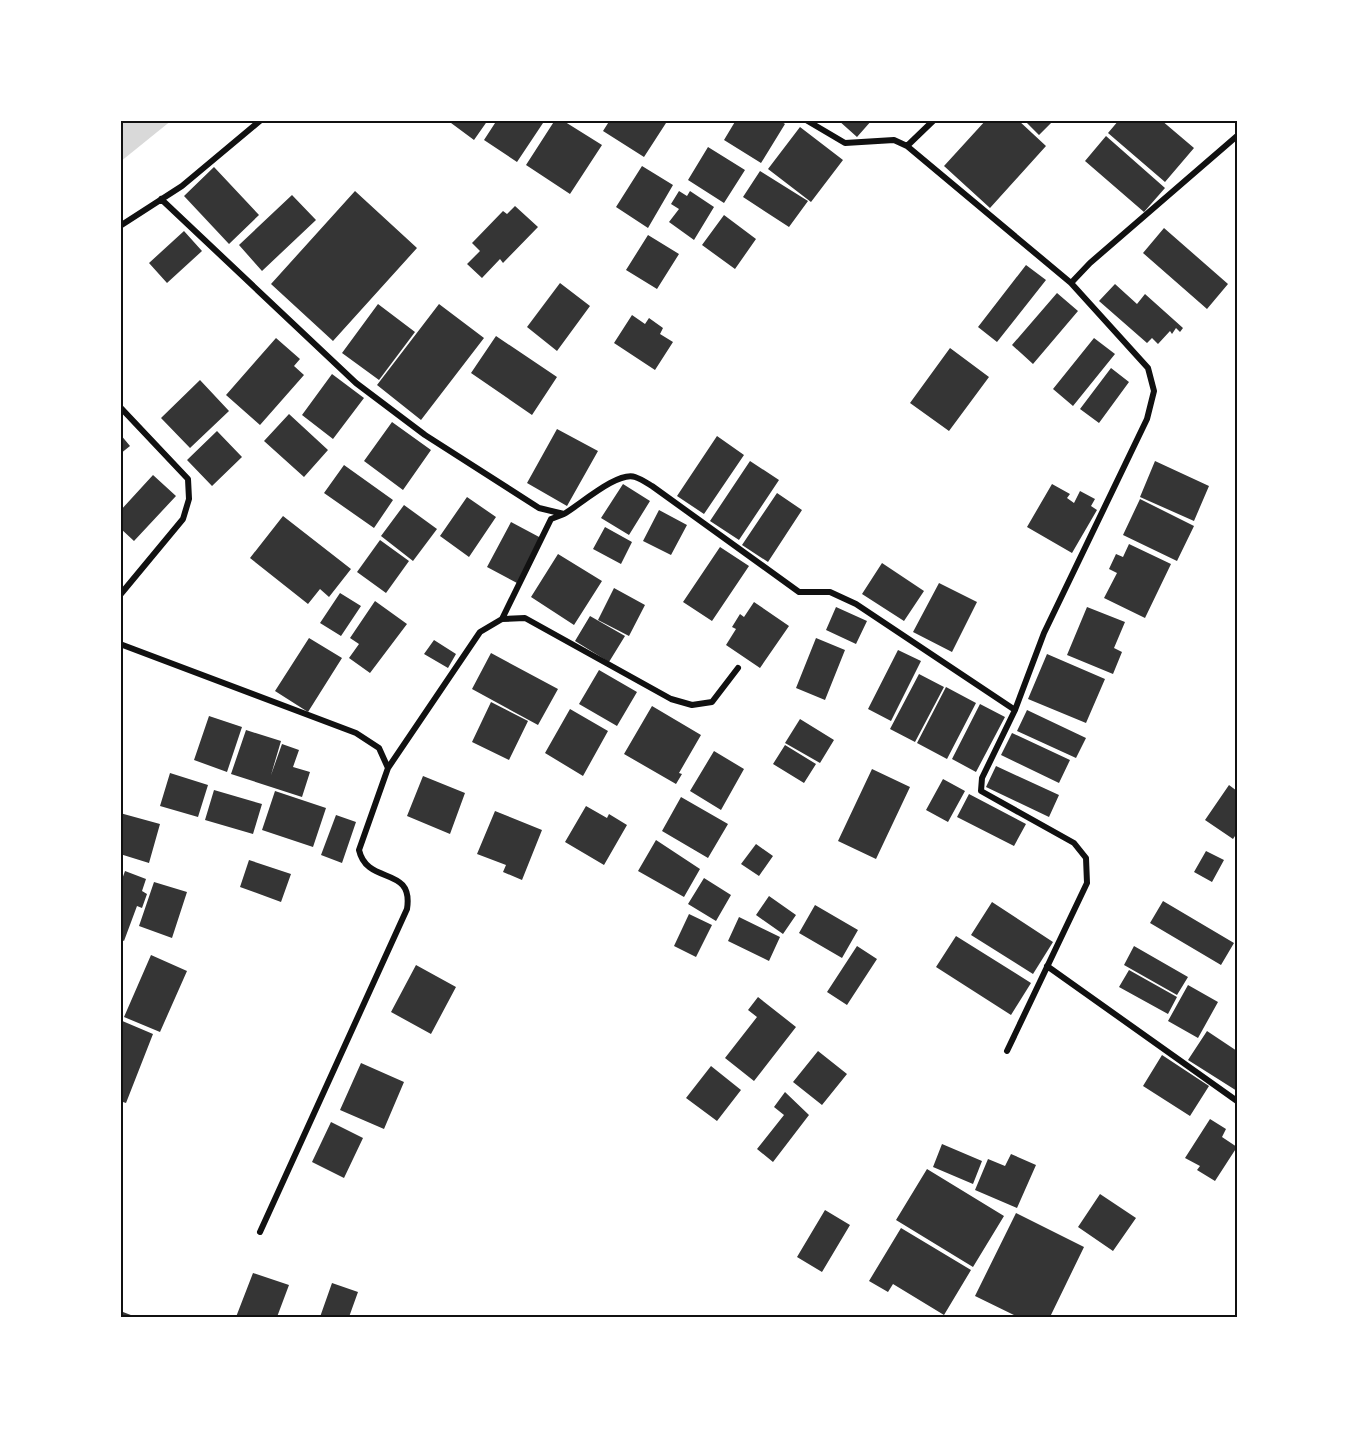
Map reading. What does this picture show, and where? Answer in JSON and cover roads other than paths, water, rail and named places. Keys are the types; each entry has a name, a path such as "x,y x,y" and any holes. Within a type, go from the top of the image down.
{"street":[{"path":"120,226 182,186 261,120"},
{"path":"806,120 845,143 894,140 907,146 1071,283 1148,368 1154,391 1147,419 1044,633 1015,710 982,778 981,791 1074,843 1086,858 1087,883 1007,1051"},
{"path":"907,146 934,120"},
{"path":"1071,283 1090,263 1237,136"},
{"path":"161,199 356,383 424,435 539,508 564,514"},
{"path":"120,407 188,479 189,499 183,519 120,595"},
{"path":"502,619 551,519 587,501 618,477 634,476 652,486 799,592 830,592 856,604 1015,710"},
{"path":"260,1232 407,909 409,894 404,885 368,867 361,860 359,850 388,768 480,632 502,619 525,618 671,699 692,705 712,702 738,668"},
{"path":"120,644 356,733 380,748 388,768"},
{"path":"1047,966 1237,1101"}]}
